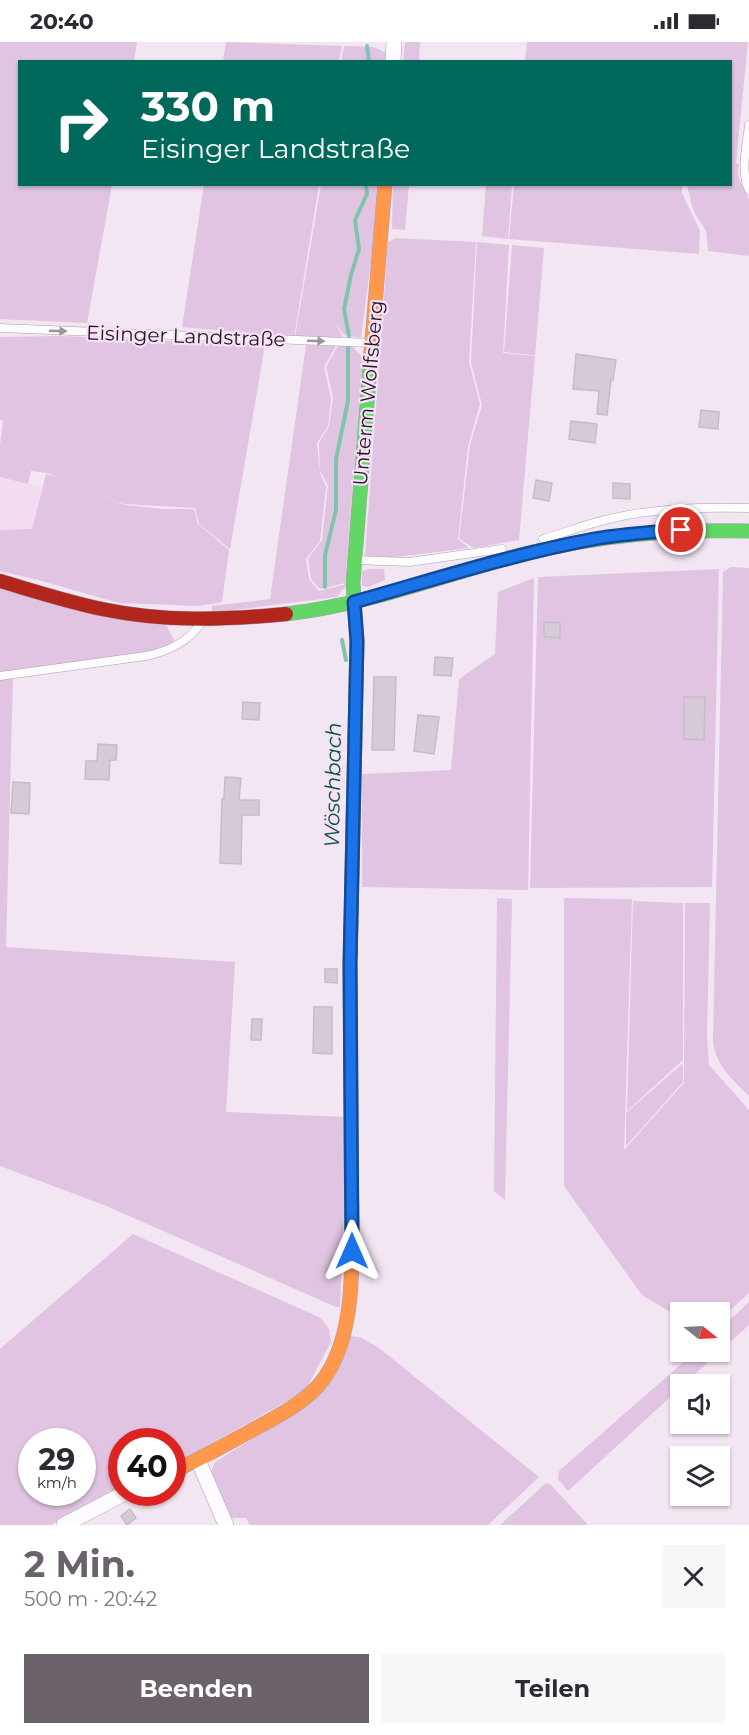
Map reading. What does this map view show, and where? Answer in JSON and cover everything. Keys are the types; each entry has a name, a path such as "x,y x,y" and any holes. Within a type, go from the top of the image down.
{"street":[{"path":"393,60 394,42"},
{"name":"Unterm Wolfsberg","path":"198,1460 279,1415 318,1386 334,1360 340,1344 351,1288 350,964 357,641 353,583 385,186"},
{"path":"0,581 104,610 138,615 205,618 287,613 354,602 489,564 596,538 681,530 749,531"},
{"path":"186,1466 198,1460 226,1525"},
{"path":"64,1525 108,1502"}],"lane":[{"path":"749,125 745,163 745,183 749,190"},
{"name":"Eisinger Landstraße","path":"0,328 372,344"},
{"path":"531,542 605,520 634,514 687,508 749,508"},
{"path":"354,560 409,562 510,547"},
{"path":"0,676 165,652 190,636 205,618"}],"shaded area":[{"path":"0,42 137,42 134,60 18,60 18,186 112,186 87,323 0,319"},
{"path":"226,42 342,46 339,60 223,60"},
{"path":"405,42 420,42 419,60 403,60"},
{"path":"527,42 748,42 736,163 739,164 738,175 749,199 749,256 708,251 706,231 693,210 687,186 732,186 732,60 525,60"},
{"path":"344,46 374,47 388,54 388,60 341,60"},
{"path":"204,186 319,186 294,337 182,327"},
{"path":"321,186 381,186 361,338 344,335 335,323 343,337 295,337"},
{"path":"393,186 409,186 405,230 392,229"},
{"path":"486,186 512,186 508,239 482,236"},
{"path":"514,186 682,186 682,193 700,231 699,254 509,239"},
{"path":"396,238 476,242 469,362 480,404 468,446 458,539 469,548 396,557 365,556 388,242"},
{"path":"477,242 509,245 503,353 535,356 519,540 474,548 459,539 470,445 482,405 471,362"},
{"path":"512,245 544,248 535,355 504,352"},
{"path":"61,336 265,345 230,549 199,524 195,508 124,504 94,492 125,505 194,509 198,524 229,550 222,602 199,606 119,603 0,571 0,530 32,529 46,474 58,477 47,473 31,471 28,484 0,477 3,421 0,420 0,337"},
{"path":"306,345 336,346 324,367 331,398 328,426 317,443 320,473 326,487 320,541 306,559 309,579 319,591 347,584 337,597 212,613 212,606 270,599"},
{"path":"338,346 352,346 363,358 345,583 320,589 311,579 308,559 322,540 328,485 320,471 319,443 329,426 333,397 326,367"},
{"path":"0,477 42,487 32,529 0,530"},
{"path":"731,567 749,568 749,1096 721,1065 714,1050 713,1041 723,572"},
{"path":"384,569 385,580 368,587 362,586 362,571"},
{"path":"719,569 712,887 530,888 538,577"},
{"path":"534,578 528,890 362,887 362,774 451,770 459,679 495,654 498,592"},
{"path":"0,589 166,625 174,640 173,644 164,651 0,675"},
{"path":"13,677 6,947 235,962 226,1112 348,1117 340,1307 104,1205 0,1166 0,678"},
{"path":"497,898 512,899 505,1200 494,1191"},
{"path":"564,898 632,899 624,1150 684,1083 685,903 710,903 707,1036 709,1065 749,1110 749,1293 730,1310 730,1302 670,1302 670,1312 642,1295 564,1186"},
{"path":"633,901 683,903 683,1060 627,1111"},
{"path":"683,1063 683,1082 626,1146 626,1113"},
{"path":"133,1234 321,1318 329,1329 331,1342 305,1391 186,1458 186,1428 108,1428 108,1495 96,1501 96,1428 18,1428 18,1506 85,1506 51,1525 0,1525 0,1349"},
{"path":"749,1302 749,1325 730,1342 730,1320"},
{"path":"348,1336 360,1337 379,1348 539,1477 488,1525 250,1525 246,1518 229,1518 211,1472 215,1462 308,1405"},
{"path":"684,1362 709,1362 695,1374 670,1374 670,1397 568,1491 558,1479 559,1471"},
{"path":"546,1483 551,1485 588,1525 500,1525"}],"building":[{"path":"576,354 616,360 607,415 597,414 599,391 573,389"},
{"path":"701,410 719,412 718,429 699,427"},
{"path":"571,421 597,424 595,443 569,439"},
{"path":"536,480 552,483 549,501 533,498"},
{"path":"613,483 630,484 630,499 613,498"},
{"path":"544,622 560,623 560,638 544,637"},
{"path":"435,657 453,658 451,676 434,675"},
{"path":"374,677 396,677 394,750 372,750"},
{"path":"684,697 705,697 704,740 684,739"},
{"path":"243,702 260,703 259,720 242,719"},
{"path":"418,715 439,717 434,754 414,751"},
{"path":"98,744 117,745 116,760 110,760 109,780 85,779 86,761 97,761"},
{"path":"225,777 241,778 239,800 259,800 259,815 242,815 241,864 220,863"},
{"path":"13,782 30,783 29,814 11,813"},
{"path":"325,969 337,969 337,983 325,982"},
{"path":"314,1007 332,1007 332,1054 313,1053"},
{"path":"252,1019 262,1019 261,1040 251,1040"},
{"path":"130,1509 136,1518 127,1525 121,1516"}],"waterway":[{"name":"Wöschbach","path":"367,46 369,60"},
{"name":"Wöschbach","path":"349,336 344,309 359,249 355,220 367,194 366,186"},
{"name":"Wöschbach","path":"325,587 325,555 336,510 336,459 348,401 348,347"},
{"name":"Wöschbach","path":"342,640 346,660"}],"traffic: fast":[{"path":"352,874 357,641 353,583 371,353"},
{"path":"286,614 346,604 552,547 664,532 749,531"}],"traffic: slow":[{"path":"371,353 385,186"},
{"path":"186,1465 293,1407 317,1387 330,1369 346,1326 350,1302 351,1116"}],"traffic: jam":[{"path":"0,581 89,606 148,616 240,618 286,614"},
{"path":"351,1116 352,874"}],"route":[{"path":"352,1251 350,964 357,641 354,602 489,564 596,538 681,530"}]}
